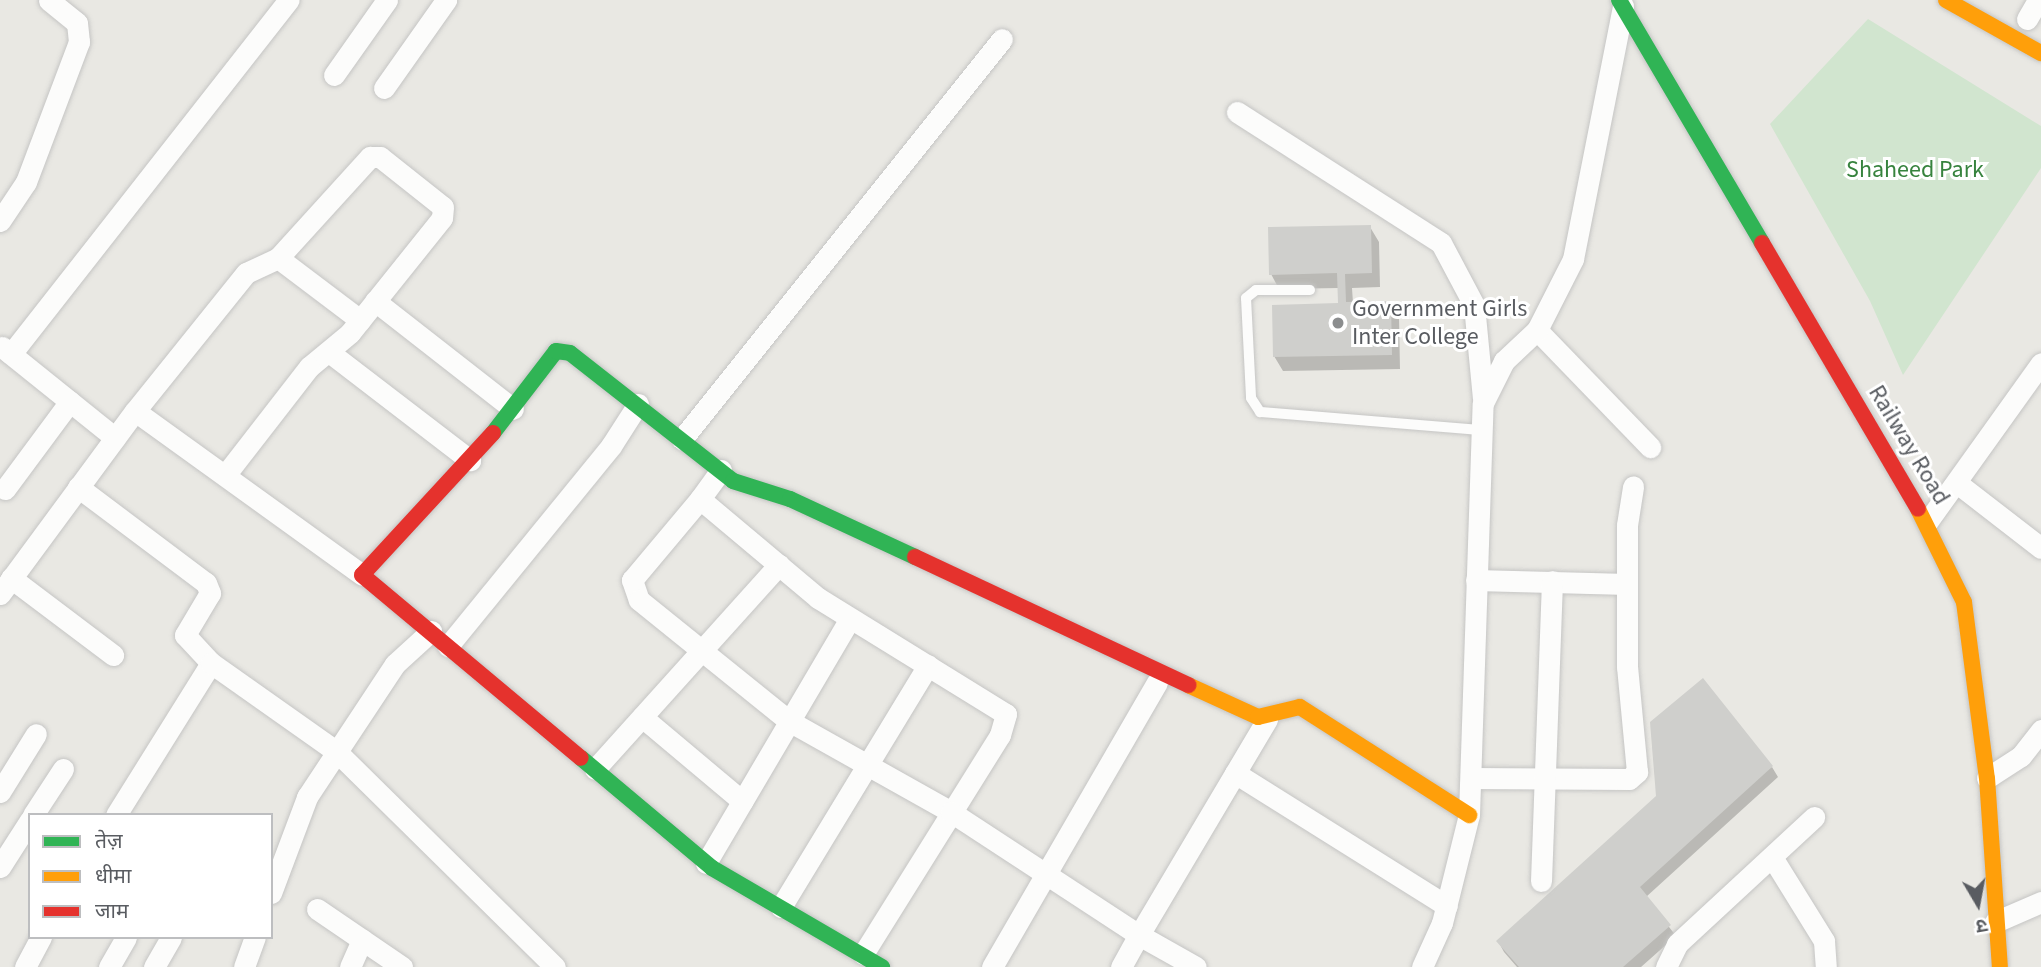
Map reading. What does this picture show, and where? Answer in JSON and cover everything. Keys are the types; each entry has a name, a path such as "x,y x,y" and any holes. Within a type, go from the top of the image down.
{"street":[{"path":"0,221 26,182 79,42 77,23 49,0"},
{"path":"115,438 3,349 289,0"},
{"path":"334,75 387,0"},
{"path":"384,88 446,0"},
{"path":"1946,0 2041,53"},
{"path":"2028,20 2038,0"},
{"path":"1483,403 1504,361 1537,330 1573,259 1621,3"},
{"name":"Railway Road","path":"1621,3 1928,520 1964,602 1987,778 2000,967"},
{"path":"682,439 1002,39"},
{"path":"1237,112 1424,230 1454,258 1474,305 1483,403 1469,815 1447,906 1422,967"},
{"path":"113,654 6,586 135,411 246,272 278,258 370,157 380,157 445,211 360,320 329,352 309,367 226,474"},
{"path":"278,258 360,320"},
{"path":"374,301 513,409"},
{"path":"1537,330 1650,447"},
{"path":"362,575 470,460 562,349 638,404 733,481 790,499 1267,719"},
{"path":"329,352 470,460"},
{"path":"1928,520 2041,363"},
{"path":"5,489 70,401"},
{"path":"448,646 611,446 638,404"},
{"path":"135,411 226,474 362,575 706,863 883,967"},
{"path":"721,470 638,572 632,589 701,650 789,721 951,812 1139,935 1196,967"},
{"path":"1957,483 2041,548"},
{"path":"1471,778 1629,779 1637,772 1627,584 1633,486"},
{"path":"78,488 206,583 210,593 185,635 211,663 337,752 555,967"},
{"path":"699,499 850,619 1002,709 1008,721 863,954"},
{"path":"595,769 779,565"},
{"path":"1476,579 1627,584"},
{"path":"1541,881 1552,581"},
{"path":"706,863 850,619"},
{"path":"273,888 307,797 396,664 431,631"},
{"path":"117,813 211,663"},
{"path":"781,907 928,664"},
{"path":"992,967 1043,872 1157,682"},
{"path":"1121,967 1267,719 1300,707 1469,815"},
{"path":"642,716 742,801"},
{"path":"1987,778 2021,756 2041,730"},
{"path":"0,792 36,734"},
{"path":"34,813 63,769"},
{"path":"1235,773 1447,906"},
{"path":"1666,967 1677,944 1814,817"},
{"path":"0,867 28,823"},
{"path":"1772,857 1824,941 1826,967"},
{"path":"1995,922 2041,902"},
{"path":"317,909 402,967"},
{"path":"25,967 40,939"},
{"path":"109,967 125,939"},
{"path":"154,967 170,939"},
{"path":"244,967 254,939"},
{"path":"350,967 362,940"}],"lane":[{"path":"1310,290 1256,290 1245,298 1251,398 1260,412 1481,430"}],"green space":[{"name":"Shaheed Park","path":"1868,19 2041,126 2041,168 1903,375 1870,301 1770,124"}],"building":[{"path":"1371,225 1372,273 1345,274 1346,302 1391,301 1392,355 1273,357 1272,305 1338,303 1337,273 1269,275 1268,227"},
{"path":"1703,678 1773,766 1640,887 1671,925 1623,967 1519,967 1496,941 1656,796 1650,722"}],"traffic: fast":[{"path":"1619,0 1762,243"},
{"path":"493,433 556,351 570,353 733,481 790,499 915,557"},
{"path":"581,758 712,868 882,967"}],"traffic: slow":[{"path":"1946,0 2041,53"},
{"path":"1918,509 1964,602 1987,778 2000,967"},
{"path":"1188,685 1258,717 1300,707 1469,815"}],"traffic: jam":[{"path":"1762,243 1918,509"},
{"path":"493,433 362,575 581,758"},
{"path":"915,557 1188,685"}],"place":[{"name":"Government Girls Inter College","path":"1338,323"}]}
